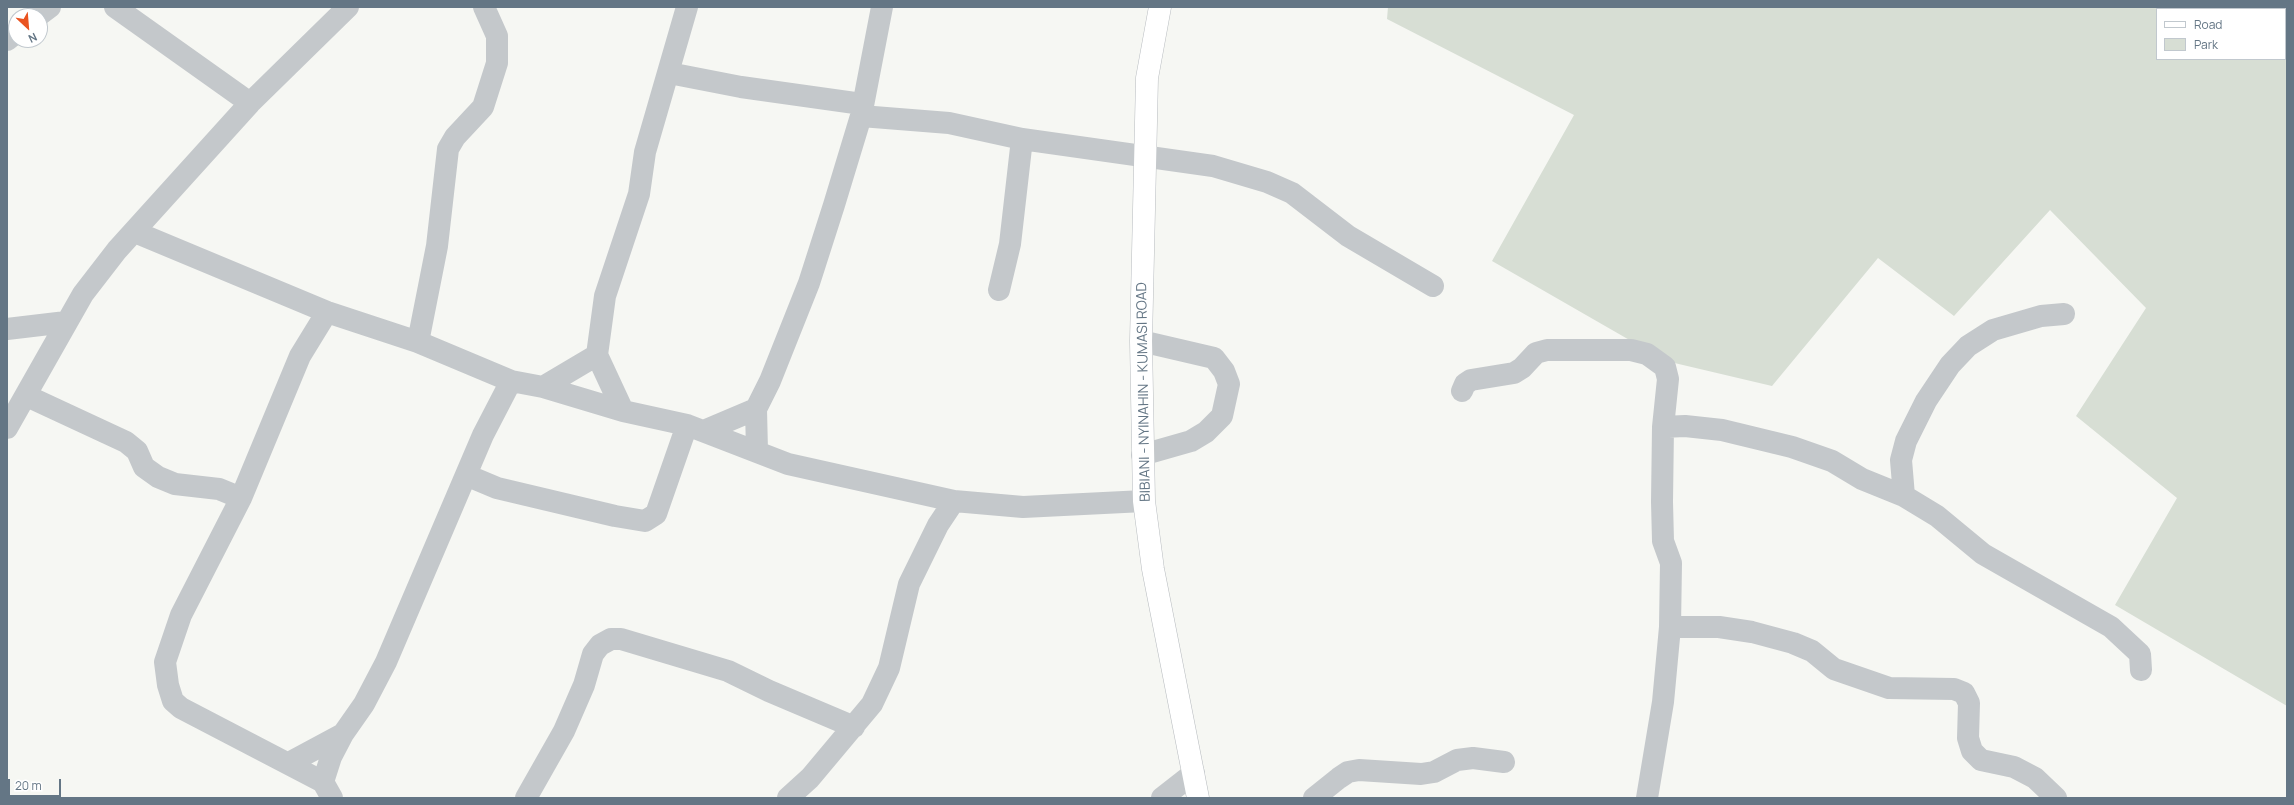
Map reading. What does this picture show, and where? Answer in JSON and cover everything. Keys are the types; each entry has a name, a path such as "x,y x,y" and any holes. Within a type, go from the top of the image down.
{"main road":[{"name":"BIBIANI - NYINAHIN - KUMASI ROAD","path":"1160,7 1147,78 1141,341 1144,501 1152,569 1198,798"}],"street":[{"path":"115,7 250,104"},
{"path":"7,428 27,396 66,322 87,289 117,250 250,104 348,7"},
{"path":"418,342 437,246 448,149 455,137 483,107 497,63 497,36 484,7"},
{"path":"622,411 597,355 605,296 639,194 645,152 687,7"},
{"path":"757,451 756,408 770,381 809,283 861,110 882,7"},
{"path":"669,73 861,110 949,123 1022,139 1212,166 1266,182 1292,193 1348,236 1433,286"},
{"path":"999,290 1010,244 1022,139"},
{"path":"135,232 327,312 418,342 511,380 543,387 622,411 696,428 788,464 954,501 1023,506 1144,501"},
{"path":"327,312 300,356 241,498 181,615 165,662 168,685 173,701 181,708 289,763 327,790 331,756 343,734 364,704 386,662 466,475 511,380"},
{"path":"1904,496 1901,460 1906,441 1926,402 1950,365 1968,346 1993,330 2041,316 2064,314"},
{"path":"7,329 66,322"},
{"path":"1141,341 1214,358 1224,371 1230,384 1222,416 1206,432 1191,441 1142,456"},
{"path":"1462,391 1465,384 1478,378 1514,373 1522,368 1536,353 1547,350 1631,350 1647,354 1661,364 1667,372 1663,427 1663,541 1671,563 1670,627 1663,702 1647,798"},
{"path":"543,387 597,355"},
{"path":"27,396 126,442 137,451 144,467 158,477 176,484 219,489 241,498"},
{"path":"466,475 497,488 615,516 645,521 656,514 696,428 756,408"},
{"path":"1663,427 1685,426 1722,430 1792,447 1832,460 1862,479 1904,496 1937,516 1983,554 2111,627 2140,654 2140,670"},
{"path":"788,798 810,778 872,704 890,668 909,584 938,525 954,501"},
{"path":"1670,627 1719,627 1752,632 1786,641 1812,651 1834,669 1889,688 1954,689 1964,693 1969,703 1968,738 1972,751 1981,760 2014,767 2035,778 2056,798"},
{"path":"526,798 564,731 584,685 593,654 600,645 611,639 621,639 728,671 769,691 854,727"},
{"path":"289,763 343,734"},
{"path":"1314,798 1339,778 1353,771 1390,771 1421,774 1434,772 1458,760 1490,759 1504,762"},
{"path":"1162,798 1194,773"}],"green space":[{"path":"1388,7 2287,7 2287,706 2115,605 2177,498 2076,416 2146,308 2050,210 1954,316 1878,258 1772,386 1666,361 1492,261 1574,115 1387,19"}]}
